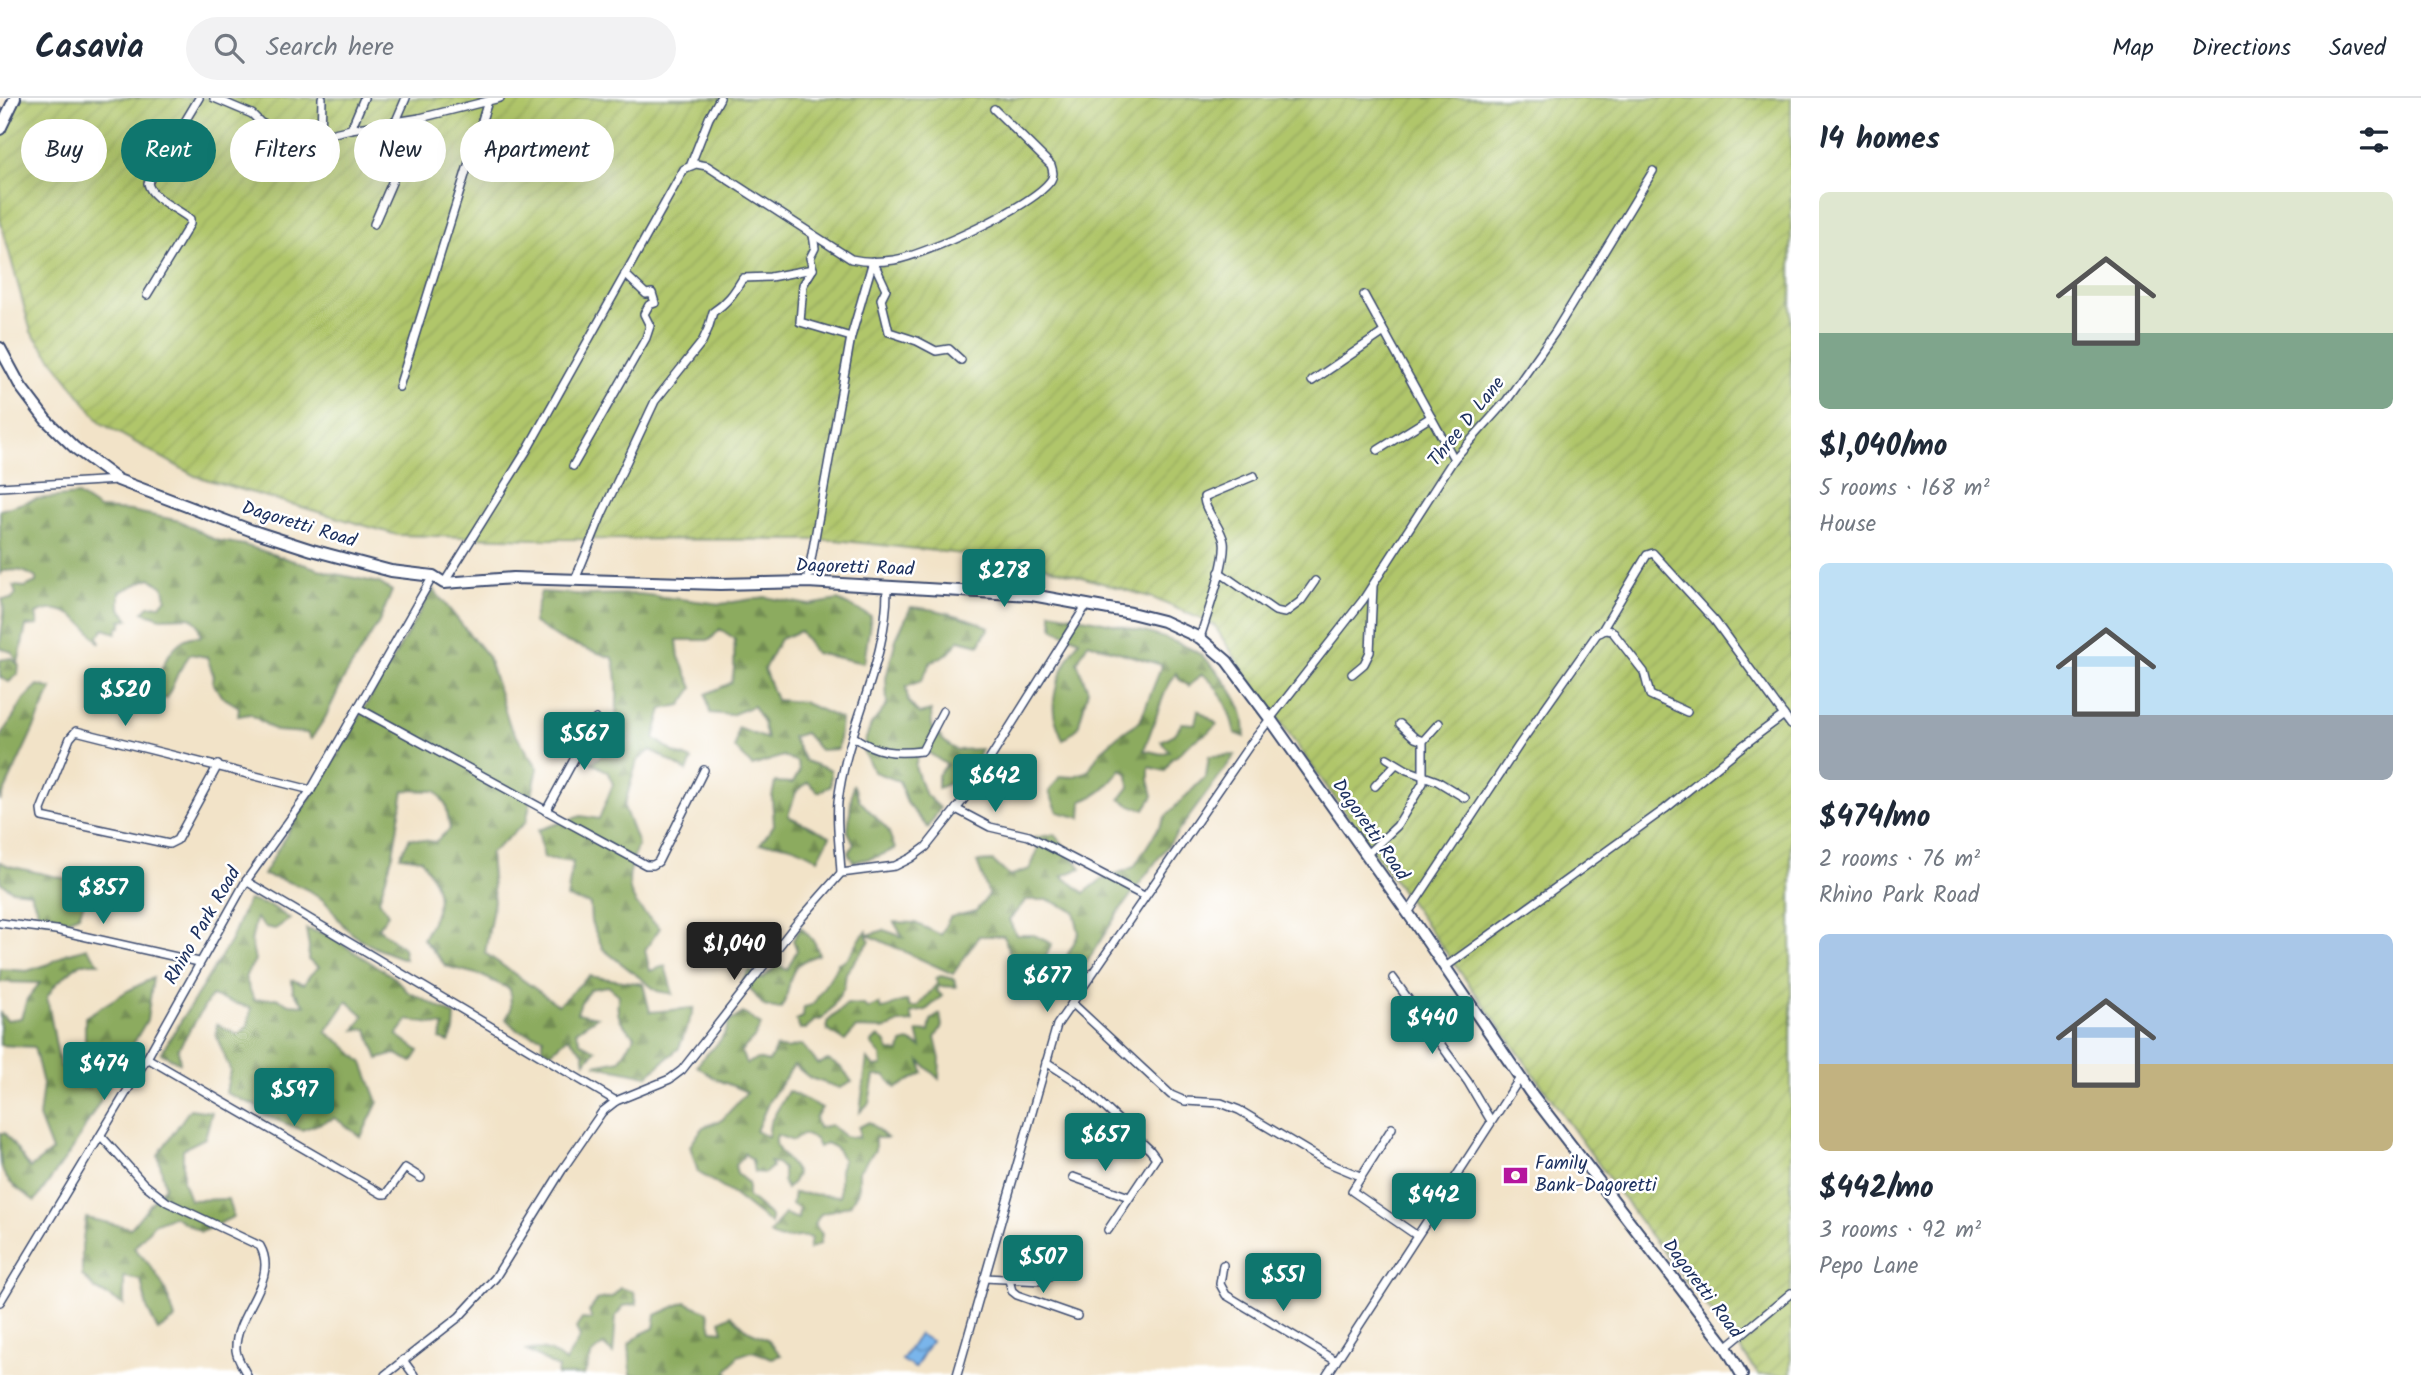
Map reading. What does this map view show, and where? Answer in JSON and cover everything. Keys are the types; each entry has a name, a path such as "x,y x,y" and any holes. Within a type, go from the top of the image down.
{"main road":[{"path":"0,129 15,98"},
{"name":"Dagoretti Road","path":"0,348 20,387 46,420 75,448 118,480 250,530 312,550 391,570 433,576 444,583 513,578 720,584 807,582 1032,595 1087,603 1163,621 1199,638 1227,661 1271,720 1408,913 1520,1078 1726,1348 1742,1375"}],"street":[{"path":"147,295 190,224 190,219 152,192 148,183 199,98"},
{"path":"214,98 257,119"},
{"path":"321,119 322,98"},
{"path":"351,129 364,98"},
{"path":"397,119 407,98"},
{"path":"412,119 500,98"},
{"path":"444,583 527,450 668,196 684,169 691,164 720,98"},
{"path":"399,387 488,102"},
{"path":"691,164 707,166 851,259 895,260 969,232 1041,191 1052,179 1054,172 1051,165 994,109"},
{"path":"374,224 420,118"},
{"path":"340,132 354,128"},
{"name":"Three D Lane","path":"957,1375 1057,1025 1249,746 1373,585 1454,459 1507,400 1550,339 1653,171"},
{"path":"813,234 815,248 810,258 813,269 803,285 800,322 851,337"},
{"path":"807,582 851,337 873,261"},
{"path":"873,261 886,289 881,299 889,332 917,341 936,351 949,349 961,360"},
{"path":"575,580 602,514 655,401 702,342 713,312 724,306 743,278 770,277 813,269"},
{"path":"573,466 646,338 650,326 645,314 649,305 655,303 652,293 646,294 625,274"},
{"path":"1364,295 1454,459"},
{"path":"1312,382 1384,332"},
{"path":"1378,450 1431,417"},
{"path":"1199,638 1219,572 1224,541 1205,505 1204,497 1254,475"},
{"path":"0,487 118,480"},
{"path":"1408,913 1519,745 1593,639 1601,632 1647,555 1653,553 1715,621 1791,724"},
{"path":"1219,572 1275,611 1285,613 1301,601 1315,581"},
{"name":"Rhino Park Road","path":"0,1302 4,1288 24,1266 146,1059 246,881 311,790 433,576"},
{"path":"1352,674 1364,664 1370,652 1373,585"},
{"path":"841,873 838,803 854,737 877,664 887,617 887,587"},
{"path":"385,1375 459,1317 495,1278 562,1170 602,1112 616,1101 670,1079 682,1070 797,923 841,873 895,866 926,847 968,794 1087,603"},
{"path":"1601,632 1612,631 1623,644 1644,672 1650,695 1687,712"},
{"path":"358,708 639,863 653,865 658,862 704,770"},
{"path":"854,737 869,747 898,754 922,751 943,711"},
{"path":"1444,968 1665,809 1784,715"},
{"path":"546,811 596,719"},
{"path":"1366,855 1397,825 1423,783 1423,741 1439,723"},
{"path":"1400,724 1415,738 1423,741"},
{"path":"218,765 177,840 169,845 42,817 40,810 70,738 76,731 218,765 311,790"},
{"path":"1387,758 1423,777 1437,781 1465,798"},
{"path":"1375,786 1396,764"},
{"path":"956,809 990,827 1029,835 1144,896"},
{"path":"246,881 616,1101"},
{"path":"0,923 56,930 200,962"},
{"path":"1393,978 1468,1082 1491,1121"},
{"path":"1072,1003 1171,1095 1185,1101 1221,1103 1239,1110 1326,1162 1360,1176"},
{"path":"146,1059 382,1194 386,1194 405,1168 421,1178"},
{"path":"1046,1062 1079,1083 1156,1158 1108,1230"},
{"path":"1328,1375 1416,1235 1520,1078"},
{"path":"1392,1128 1352,1189 1354,1194 1416,1235"},
{"path":"101,1136 144,1184 167,1202 260,1246 264,1254 264,1273 241,1324 236,1351 247,1375"},
{"path":"1073,1177 1129,1197"},
{"path":"984,1279 1040,1282 1049,1279 1060,1246"},
{"path":"1223,1265 1220,1284 1226,1295 1336,1361"},
{"path":"1009,1280 1012,1291 1017,1295 1077,1316"},
{"path":"1726,1348 1791,1293"},
{"path":"403,1360 414,1375"}],"green space":[{"path":"16,98 1791,98 1791,1375 1759,1375 1643,1226 1245,673 1214,625 1153,598 1027,561 835,540 536,539 397,535 195,476 101,423 31,332 0,219 0,131"},
{"path":"78,495 99,509 131,511 180,521 215,540 244,545 331,573 379,583 392,591 379,622 311,739 307,733 276,731 250,714 238,716 239,707 221,696 212,681 214,677 207,657 190,654 167,698 149,701 173,649 190,637 201,637 198,624 190,617 161,618 143,612 149,606 160,605 166,598 164,588 150,578 120,592 120,608 129,619 121,621 121,627 118,627 116,633 104,629 98,636 100,644 72,615 46,610 36,614 38,625 26,626 18,663 12,652 0,648 4,616 2,599 11,599 16,594 13,586 25,587 36,582 36,578 16,570 3,571 0,575 0,510 36,499"},
{"path":"433,589 488,657 510,726 538,768 526,822 490,854 494,901 485,953 558,1005 589,976 643,984 650,1012 694,1008 679,1048 647,1076 595,1065 620,1060 635,1036 620,1018 617,1008 619,995 608,986 590,989 577,1013 597,1017 576,1031 581,1043 596,1050 585,1062 583,1052 568,1037 550,1053 543,1048 543,1037 517,1030 506,1019 511,1009 510,989 480,975 446,966 423,939 437,907 437,890 421,859 400,856 410,838 435,842 450,829 446,805 436,791 404,790 393,854 379,900 388,914 378,928 403,948 405,959 374,947 353,934 316,895 287,881 263,875 327,773"},
{"path":"541,592 639,594 721,604 765,597 809,605 838,600 871,616 864,663 815,653 800,631 780,639 764,669 776,700 803,702 841,719 838,749 820,750 805,733 792,737 805,761 831,770 831,786 818,792 808,782 796,792 788,816 830,836 818,859 790,846 760,844 774,825 772,797 775,782 793,783 799,772 798,762 783,756 752,766 735,748 738,728 767,739 763,722 753,706 731,715 710,713 706,694 731,683 735,639 720,629 710,640 677,640 679,657 693,688 681,705 662,709 654,738 675,753 692,760 687,771 651,750 637,761 624,807 638,844 630,871 630,890 640,908 660,928 645,950 650,971 665,966 673,994 657,991 603,949 591,922 590,904 567,898 573,862 544,858 538,830 581,816 599,819 613,784 607,771 592,763 604,753 610,743 616,720 617,693 613,658 561,640 533,622"},
{"path":"911,607 951,614 989,627 979,645 959,640 949,653 931,662 921,681 906,687 908,701 919,714 931,711 932,727 944,741 956,750 981,749 975,762 957,761 950,783 938,788 938,775 947,765 921,748 915,766 924,793 940,808 928,828 907,803 899,781 874,772 862,749 871,725 887,705 886,678 896,639"},
{"path":"1051,612 1141,631 1176,642 1199,654 1215,669 1236,698 1243,716 1245,737 1235,733 1223,700 1208,679 1202,674 1189,686 1180,680 1176,673 1165,692 1144,750 1162,754 1169,751 1161,741 1175,734 1182,723 1195,724 1198,710 1217,724 1172,758 1165,771 1149,767 1153,796 1145,809 1133,807 1120,799 1129,787 1128,774 1121,769 1104,788 1082,801 1081,818 1058,812 1049,792 1060,776 1072,777 1088,771 1100,752 1140,721 1162,665 1088,643 1077,662 1088,690 1078,728 1063,740 1055,716 1055,694 1065,666 1079,640 1054,629"},
{"path":"11,658 19,665 18,674 9,682 0,677 0,660"},
{"path":"38,685 52,689 0,801 0,739 24,699"},
{"path":"1235,755 1120,910 1071,986 1057,1001 1054,981 1079,933 1074,911 1049,900 1026,900 1009,920 1016,935 1034,935 1052,944 1039,970 1014,967 1004,936 979,936 953,974 868,935 884,930 903,937 894,922 915,923 941,935 950,917 976,911 989,895 977,862 993,861 1009,876 1030,869 1038,849 1034,838 1055,834 1081,868 1062,876 1084,893 1101,880 1134,867 1166,816 1206,776 1209,756"},
{"path":"853,784 860,801 888,830 895,849 854,862 848,853 854,844 848,831"},
{"path":"0,862 66,879 83,876 91,885 79,915 60,923 41,919 30,892 12,890 0,882"},
{"path":"248,900 271,906 290,919 275,929 265,927 256,918 251,942 255,960 245,977 254,1000 276,998 289,1004 305,1005 293,991 292,980 304,984 319,967 308,960 306,929 326,934 395,978 408,992 455,1015 454,1031 449,1042 440,1039 444,1026 408,1020 397,1035 419,1051 412,1062 396,1054 378,1059 367,1029 355,1030 364,1016 347,1001 326,1032 363,1063 378,1102 361,1137 335,1118 302,1130 264,1115 254,1105 226,1093 230,1070 216,1035 217,1024 238,1035 248,1026 251,1008 211,996 178,1049 180,1063 161,1053 230,942"},
{"path":"801,927 815,943 819,954 802,962 794,970 780,1009 764,1006 743,980 750,971 762,979 778,965 787,970 797,950 793,940"},
{"path":"867,931 870,941 846,973 844,988 832,1008 822,1019 814,1021 806,1029 800,1029 796,1020 803,1017 804,1007 814,1003 838,963 848,957"},
{"path":"87,948 99,963 80,963 56,984 47,997 60,1067 85,1065 85,1017 153,978 147,1020 73,1148 35,1201 4,1175 0,1133 5,1133 30,1168 52,1151 39,1117 43,1084 34,1047 0,1045 0,1013 7,1020 21,1018 27,999 40,983 0,982 0,969 27,971"},
{"path":"941,976 954,979 956,987 939,986 937,991 942,996 926,1010 911,1013 913,1022 899,1023 886,1029 856,1028 845,1041 827,1030 827,1022 847,1004 864,1005 867,1009 879,1004 881,1009 907,1001 910,1007 917,1007 938,983 936,978"},
{"path":"743,1013 761,1025 754,1038 741,1051 746,1064 757,1059 769,1062 776,1047 787,1049 802,1045 818,1064 828,1060 842,1068 852,1082 840,1088 810,1078 794,1065 769,1101 756,1131 768,1137 770,1123 788,1091 822,1108 815,1118 818,1128 831,1125 844,1136 859,1138 859,1127 869,1122 887,1138 875,1138 875,1150 859,1171 859,1189 850,1205 821,1214 814,1225 822,1234 820,1244 809,1249 811,1238 780,1239 770,1234 785,1214 798,1219 799,1209 792,1204 794,1193 840,1196 840,1170 843,1160 836,1148 826,1143 819,1147 815,1139 803,1134 793,1141 777,1135 779,1150 797,1174 786,1189 783,1169 778,1164 770,1162 772,1167 765,1173 754,1172 752,1160 744,1153 735,1165 737,1174 748,1183 748,1197 771,1216 771,1224 734,1195 698,1172 690,1146 703,1127 722,1120 747,1092 716,1079 697,1066 720,1041 729,1022"},
{"path":"940,1014 942,1026 935,1038 940,1059 939,1079 920,1061 923,1073 896,1088 885,1076 874,1076 869,1103 860,1112 867,1058 874,1067 882,1066 881,1056 871,1043 878,1037 885,1041 889,1051 900,1052 902,1043 909,1041 921,1047 917,1031 929,1032 931,1020"},
{"path":"190,1109 212,1112 205,1138 183,1149 183,1181 190,1200 228,1199 233,1217 201,1232 173,1216 154,1224 134,1248 160,1280 175,1319 158,1331 147,1308 141,1280 124,1277 124,1305 95,1289 82,1275 86,1218 131,1228 165,1186 158,1155"},
{"path":"621,1288 634,1292 637,1304 623,1306 616,1316 613,1354 603,1345 592,1354 584,1375 557,1375 558,1368 527,1351 548,1351 565,1362 580,1338 576,1328 582,1319 592,1320 589,1312 597,1300 612,1297"},
{"path":"685,1302 708,1312 712,1330 723,1331 720,1321 731,1315 747,1330 767,1339 781,1355 772,1358 752,1351 738,1356 727,1371 729,1375 631,1375 629,1344 654,1328 656,1315"}],"water":[{"path":"919,1334 931,1341 915,1368 902,1360"}],"place":[{"name":"Family Bank-Dagoretti","path":"1515,1175"}]}
